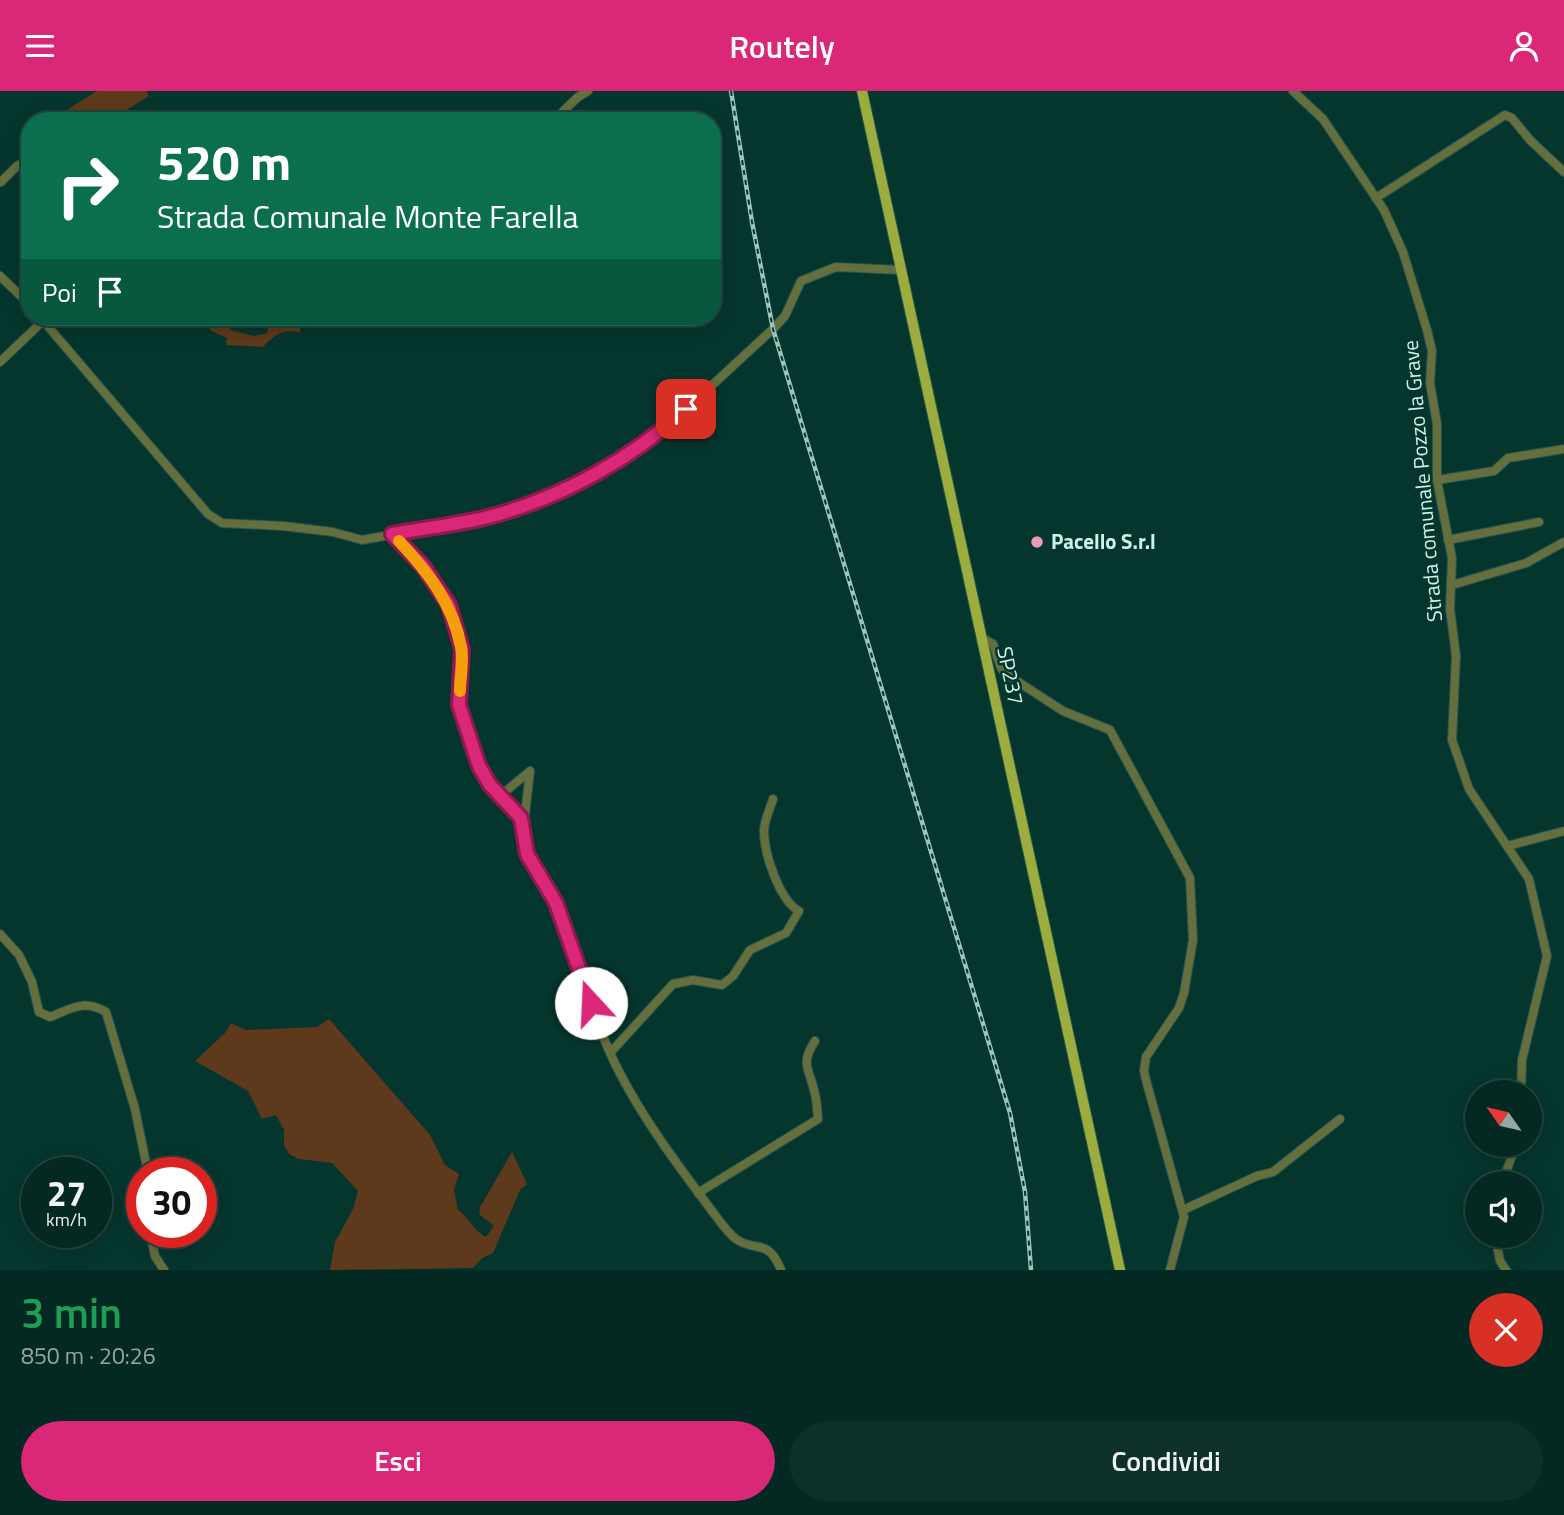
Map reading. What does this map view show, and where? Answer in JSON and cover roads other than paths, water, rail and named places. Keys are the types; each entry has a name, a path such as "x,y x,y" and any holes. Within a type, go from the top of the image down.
{"main road":[{"name":"SP237","path":"862,91 1120,1270"}],"street":[{"path":"562,112 588,91"},
{"name":"Strada comunale Pozzo la Grave","path":"1293,91 1323,119 1394,228 1432,351 1430,383 1437,424 1437,480 1448,540 1452,585 1450,609 1456,656 1452,740 1469,789 1529,879 1547,956 1522,1060 1521,1080"},
{"path":"1376,198 1505,115 1512,118 1530,140 1564,172"},
{"path":"1,182 21,164"},
{"path":"47,326 208,514 222,523 283,526 332,532 362,540 489,517 583,483 668,426 774,329 785,316 801,281 836,267 901,270"},
{"path":"0,277 21,297"},
{"path":"0,362 34,326"},
{"path":"1437,480 1494,471 1507,458 1564,449"},
{"path":"1448,540 1539,522"},
{"path":"392,534 423,566 449,605 462,649 459,705 479,766 490,785 521,818 527,854 556,903 610,1052 632,1094 698,1193 738,1241 762,1246 776,1257 781,1270"},
{"path":"1452,585 1526,563 1564,543"},
{"path":"982,638 993,644 1001,668 1006,674 1063,711 1110,730 1190,878 1193,940 1184,993 1179,1008 1146,1057 1144,1071 1183,1210 1183,1225 1170,1270"},
{"path":"500,796 530,771 525,815 521,818"},
{"path":"610,1052 673,984 693,980 722,985 733,976 750,950 786,933 799,911 792,907 772,871 764,830 773,799"},
{"path":"1507,846 1564,831"},
{"path":"0,934 19,955 32,982 39,1012 50,1017 85,1004 93,1004 106,1012 135,1109 145,1157"},
{"path":"698,1193 818,1119 814,1088 807,1074 808,1052 816,1041"},
{"path":"1183,1210 1257,1176 1273,1172 1340,1119"},
{"path":"153,1248 164,1270"},
{"path":"1498,1248 1500,1261 1506,1270"}],"railway":[{"path":"731,91 773,329 1010,1113 1025,1192 1031,1270"}],"place":[{"name":"Pacello S.r.l","path":"1037,542"}]}
